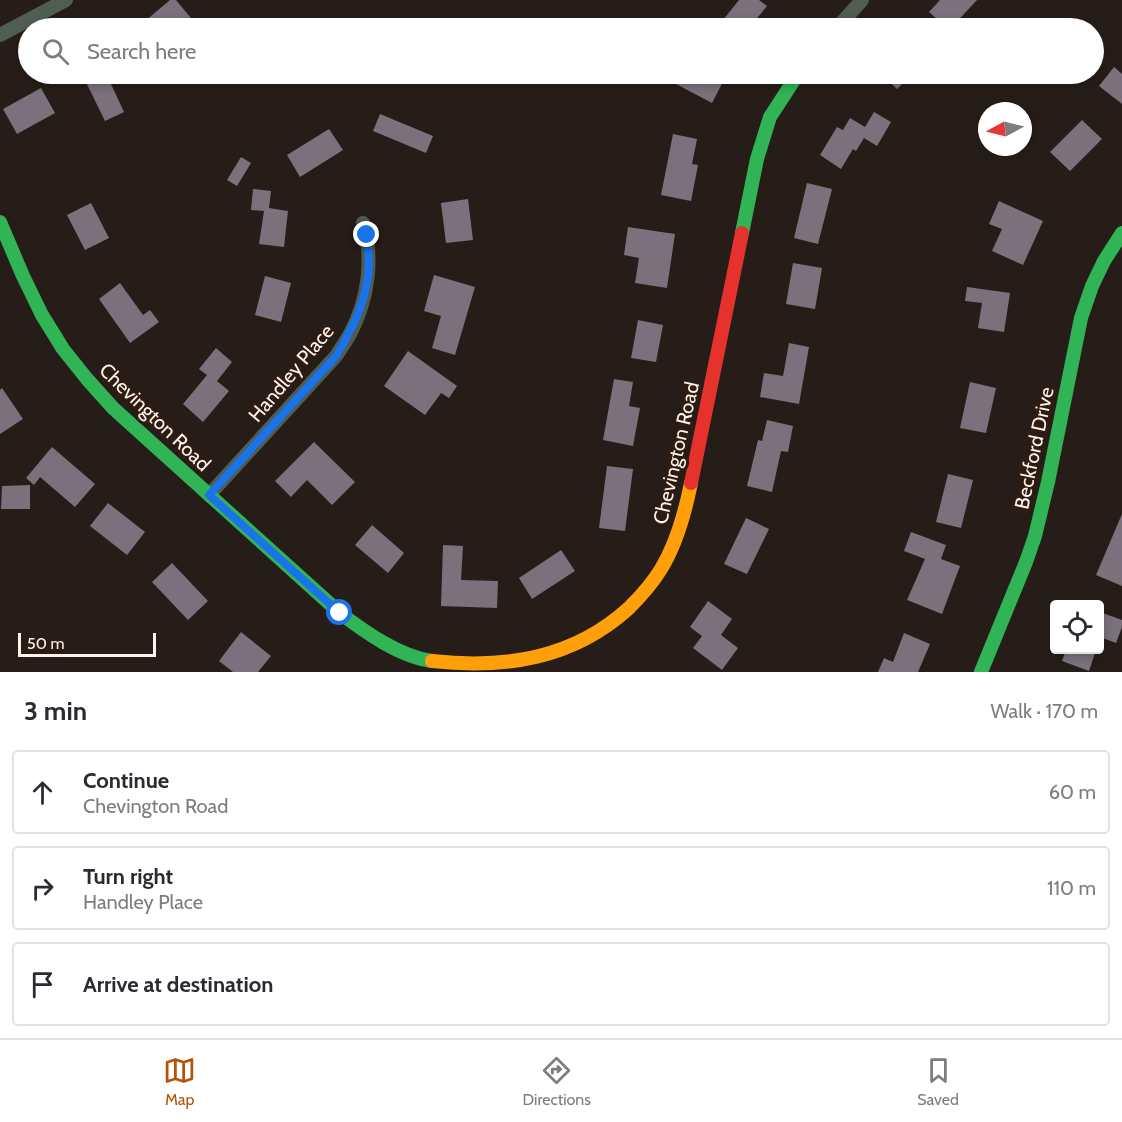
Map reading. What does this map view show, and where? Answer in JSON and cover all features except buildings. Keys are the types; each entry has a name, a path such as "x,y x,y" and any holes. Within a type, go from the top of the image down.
{"street":[{"path":"32,18 66,0"},
{"path":"846,18 862,0"},
{"path":"0,35 18,25"},
{"name":"Chevington Road","path":"0,222 28,287 49,327 84,377 113,408 340,613 366,633 395,649 428,661 477,668 513,669 551,657 581,644 608,627 626,612 650,586 662,568 677,537 687,504 757,159 770,117 791,84"},
{"name":"Handley Place","path":"209,495 336,356 351,331 366,289 369,262 367,235 363,223"},
{"name":"Beckford Drive","path":"981,672 1035,536 1081,318 1096,277 1122,233"}],"traffic: fast":[{"path":"742,233 757,159 770,117 791,84"},
{"path":"0,222 42,315 63,349 113,408 340,613 395,649 432,661"},
{"path":"981,672 1035,536 1081,318 1104,261 1122,233"}],"traffic: slow":[{"path":"432,661 486,663 537,657 585,639 607,625 638,599 661,569 680,528 691,483"}],"traffic: jam":[{"path":"691,483 742,233"}],"route":[{"path":"340,613 209,495 336,356 351,331 366,289 369,262 367,235"}]}
